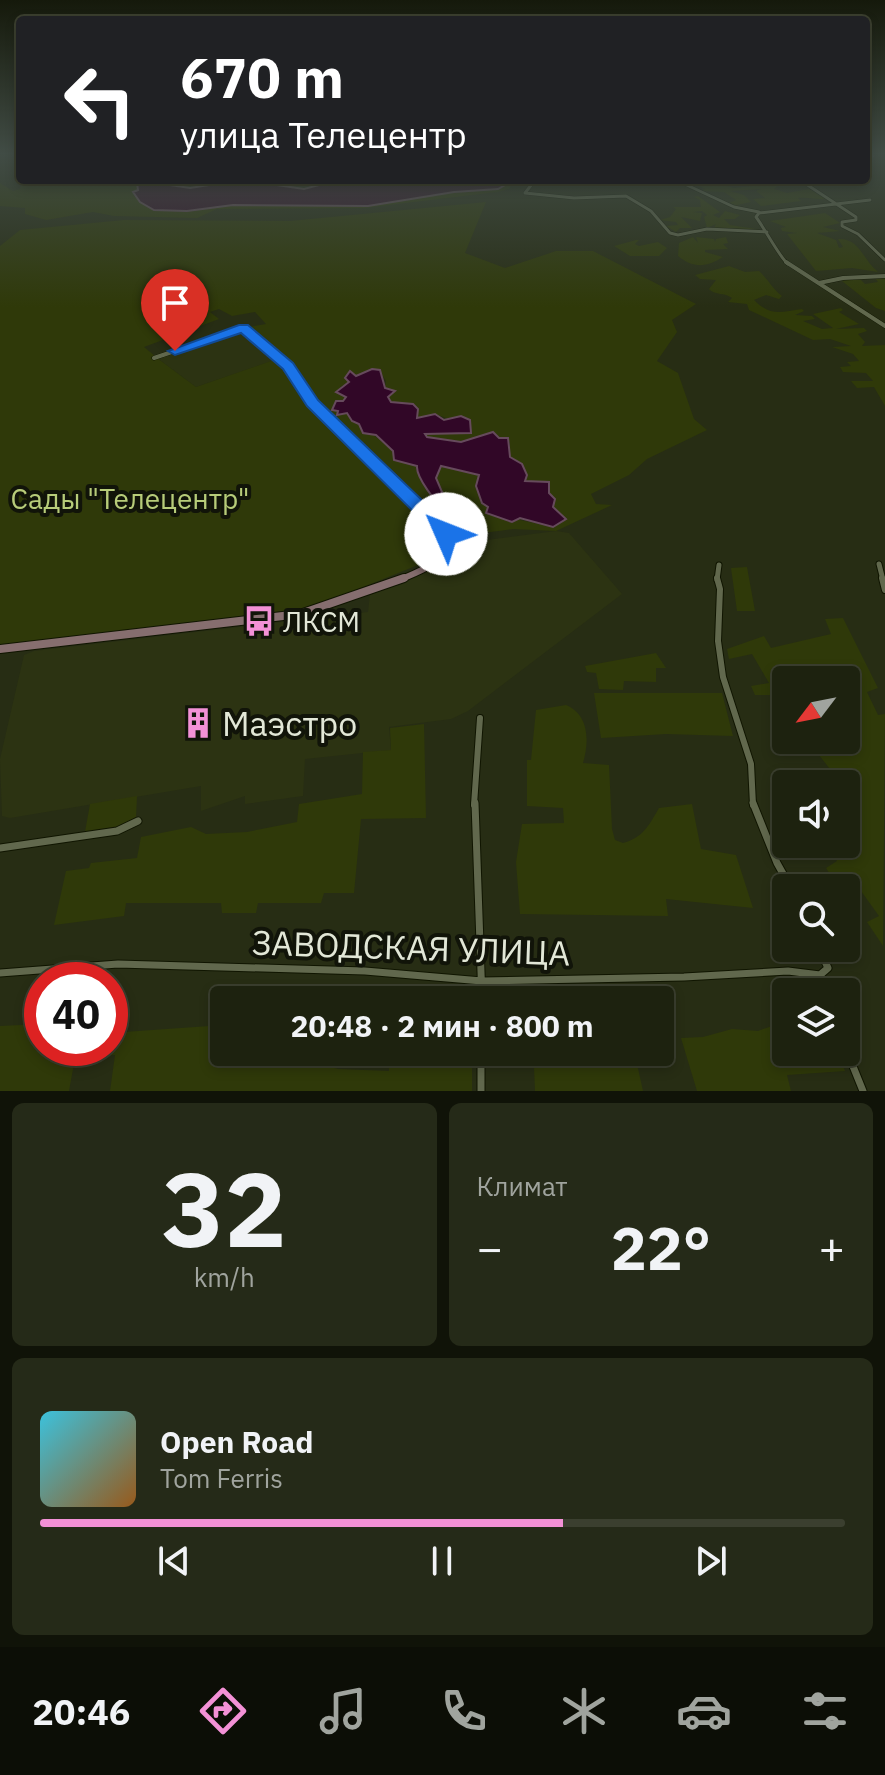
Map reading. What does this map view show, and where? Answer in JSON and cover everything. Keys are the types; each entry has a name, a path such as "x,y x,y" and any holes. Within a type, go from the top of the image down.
{"street":[{"path":"642,205 670,233 678,235 707,229 768,232"},
{"path":"730,205 762,213 830,205"},
{"path":"839,205 858,219 842,222 842,226 858,234 885,260"},
{"path":"762,213 757,219 777,244 781,258 885,326"},
{"path":"818,284 835,279 885,276"},
{"path":"0,649 323,609 406,577 437,561 447,551 449,541 438,525 312,403 288,366 243,328 154,358"},
{"path":"879,564 885,590"},
{"path":"719,565 716,576 720,589 718,641 723,677 751,764 752,802 783,874"},
{"path":"480,718 474,776 474,825 482,986"},
{"path":"0,848 117,831 138,821"},
{"path":"821,978 820,975 828,968 825,962"},
{"name":"ЗАВОДСКАЯ УЛИЦА","path":"0,973 118,964 365,971 482,981 684,977 788,971 820,975"},
{"path":"481,1066 481,1091"},
{"path":"853,1066 863,1091"}],"shaded area":[{"path":"145,205 375,205 233,205 187,211 154,210"},
{"path":"241,331 275,360 196,387 157,358"},
{"path":"372,369 380,370 385,388 395,391 388,397 391,402 413,404 418,409 417,418 435,414 444,420 461,416 470,420 471,433 425,434 427,437 461,442 493,432 499,438 508,438 510,457 522,464 527,475 525,481 549,482 549,493 555,499 553,507 566,519 553,527 520,518 512,522 486,513 488,507 482,503 476,486 479,475 441,466 436,478 448,506 446,510 442,507 423,483 417,466 394,460 393,451 376,435 363,433 359,424 352,421 347,413 337,415 338,411 332,410 336,401 343,401 346,397 336,392 349,382 345,378 350,371 356,376"},
{"path":"556,531 569,533 622,594 468,711 451,719 389,727 391,750 305,759 303,796 245,804 245,796 201,811 201,786 10,818 2,816 0,759 24,655 34,651 368,612 370,594 390,588 435,565 460,563 456,544"}],"green space":[{"path":"147,205 154,210 173,210 233,205 390,205 364,208 217,209 197,218 114,216 93,212 46,220 25,214 25,208 0,206"},
{"name":"Сады \"Телецентр\"","path":"485,205 465,253 505,268 556,251 593,251 696,304 672,320 677,332 657,361 678,373 694,419 707,430 647,459 629,475 591,494 596,504 612,505 556,531 513,529 444,538 433,559 311,608 0,645 0,246 20,230 124,220 290,221","holes":["219,309 232,316 255,312 266,324 237,329 155,356 144,347 219,319 210,312","241,331 274,360 196,387 157,358","379,370 386,381 385,388 392,389 388,397 390,402 403,403 417,418 435,414 469,426 471,430 465,434 424,434 427,437 461,442 495,435 510,442 510,457 522,464 527,475 525,481 546,481 553,507 565,519 553,527 486,513 488,507 482,503 479,475 441,466 436,478 447,505 432,494 418,466 394,460 394,452 347,413 337,414 338,411 332,410 335,401 344,401 346,397 340,387 350,382 352,372 356,376"]},
{"path":"710,205 720,212 713,215 719,218 725,211 740,215 735,219 724,219 730,225 762,230 714,228 716,224 707,228 704,217 707,215 702,211 693,212 702,213 700,221 681,217 692,228 680,228 676,232 666,226 678,225 676,222 660,220 670,217 676,209 673,207"},
{"path":"825,213 840,223 823,227 840,231 817,233 836,240 839,248 843,247 838,239 851,242 878,272 852,268 816,271 787,234 797,233 782,231 781,228 786,227 770,221"},
{"path":"693,237 698,243 696,237 714,239 715,242 726,237 728,243 723,244 728,249 705,250 723,257 711,263 690,263 678,256 679,243"},
{"path":"639,240 635,244 639,246 658,242 667,248 659,256 630,256 614,246"},
{"path":"729,266 745,272 759,271 782,296 779,299 766,295 754,300 766,309 782,312 802,309 804,311 795,315 812,316 815,319 803,321 822,329 833,328 813,314 841,308 843,310 839,312 859,324 836,329 864,328 867,331 858,334 865,342 862,346 885,345 885,406 874,387 857,388 851,381 873,381 866,373 843,372 840,367 851,366 847,362 859,361 853,354 832,347 851,346 830,339 813,340 749,310 747,304 728,302 732,298 709,289 716,280 700,279 695,275"},
{"path":"885,277 885,311 876,308 842,281 859,278 865,284 878,282 875,278"},
{"path":"747,567 755,611 737,611 731,568"},
{"path":"843,618 878,688 867,692 878,715 885,714 883,946 867,922 879,916 860,891 860,874 830,874 826,868 837,861 835,858 860,858 860,770 831,770 818,754 860,754 860,666 772,666 772,695 755,695 751,686 769,683 752,654 729,659 727,649 764,636 771,648 831,634 825,619"},
{"path":"656,653 666,668 656,668 656,682 624,681 623,690 599,689 596,673 587,672 585,666"},
{"path":"594,693 722,693 733,736 666,734 601,738"},
{"path":"566,705 584,722 587,738 583,763 609,765 615,840 623,843 636,838 659,808 692,804 701,849 736,855 753,908 666,899 668,916 520,914 516,862 522,824 564,823 563,808 527,806 527,760 531,760 536,710"},
{"path":"424,724 426,818 361,819 354,893 324,893 321,903 258,903 256,913 222,913 221,903 126,903 124,916 54,925 66,871 89,868 91,863 137,858 141,837 191,827 206,834 247,832 297,822 299,804 362,794 363,752 391,750 390,728"},
{"path":"137,796 136,817 117,828 85,832 90,804"},
{"path":"24,1025 24,1066 74,1066 69,1091 0,1091 0,1026"},
{"path":"210,1026 210,1066 328,1066 389,1071 389,1066 472,1066 472,1091 110,1091 113,1066 128,1066 128,1032"},
{"path":"772,1026 772,1066 843,1066 845,1071 787,1075 791,1091 697,1091 681,1038 703,1037 732,1029 758,1031"},
{"path":"489,1066 637,1066 643,1091 535,1091 534,1067"}],"place":[{"name":"ЛКСМ","path":"259,621"},
{"name":"Маэстро","path":"198,723"}],"route":[{"path":"175,351 243,328 288,366 312,403 446,534"}]}
